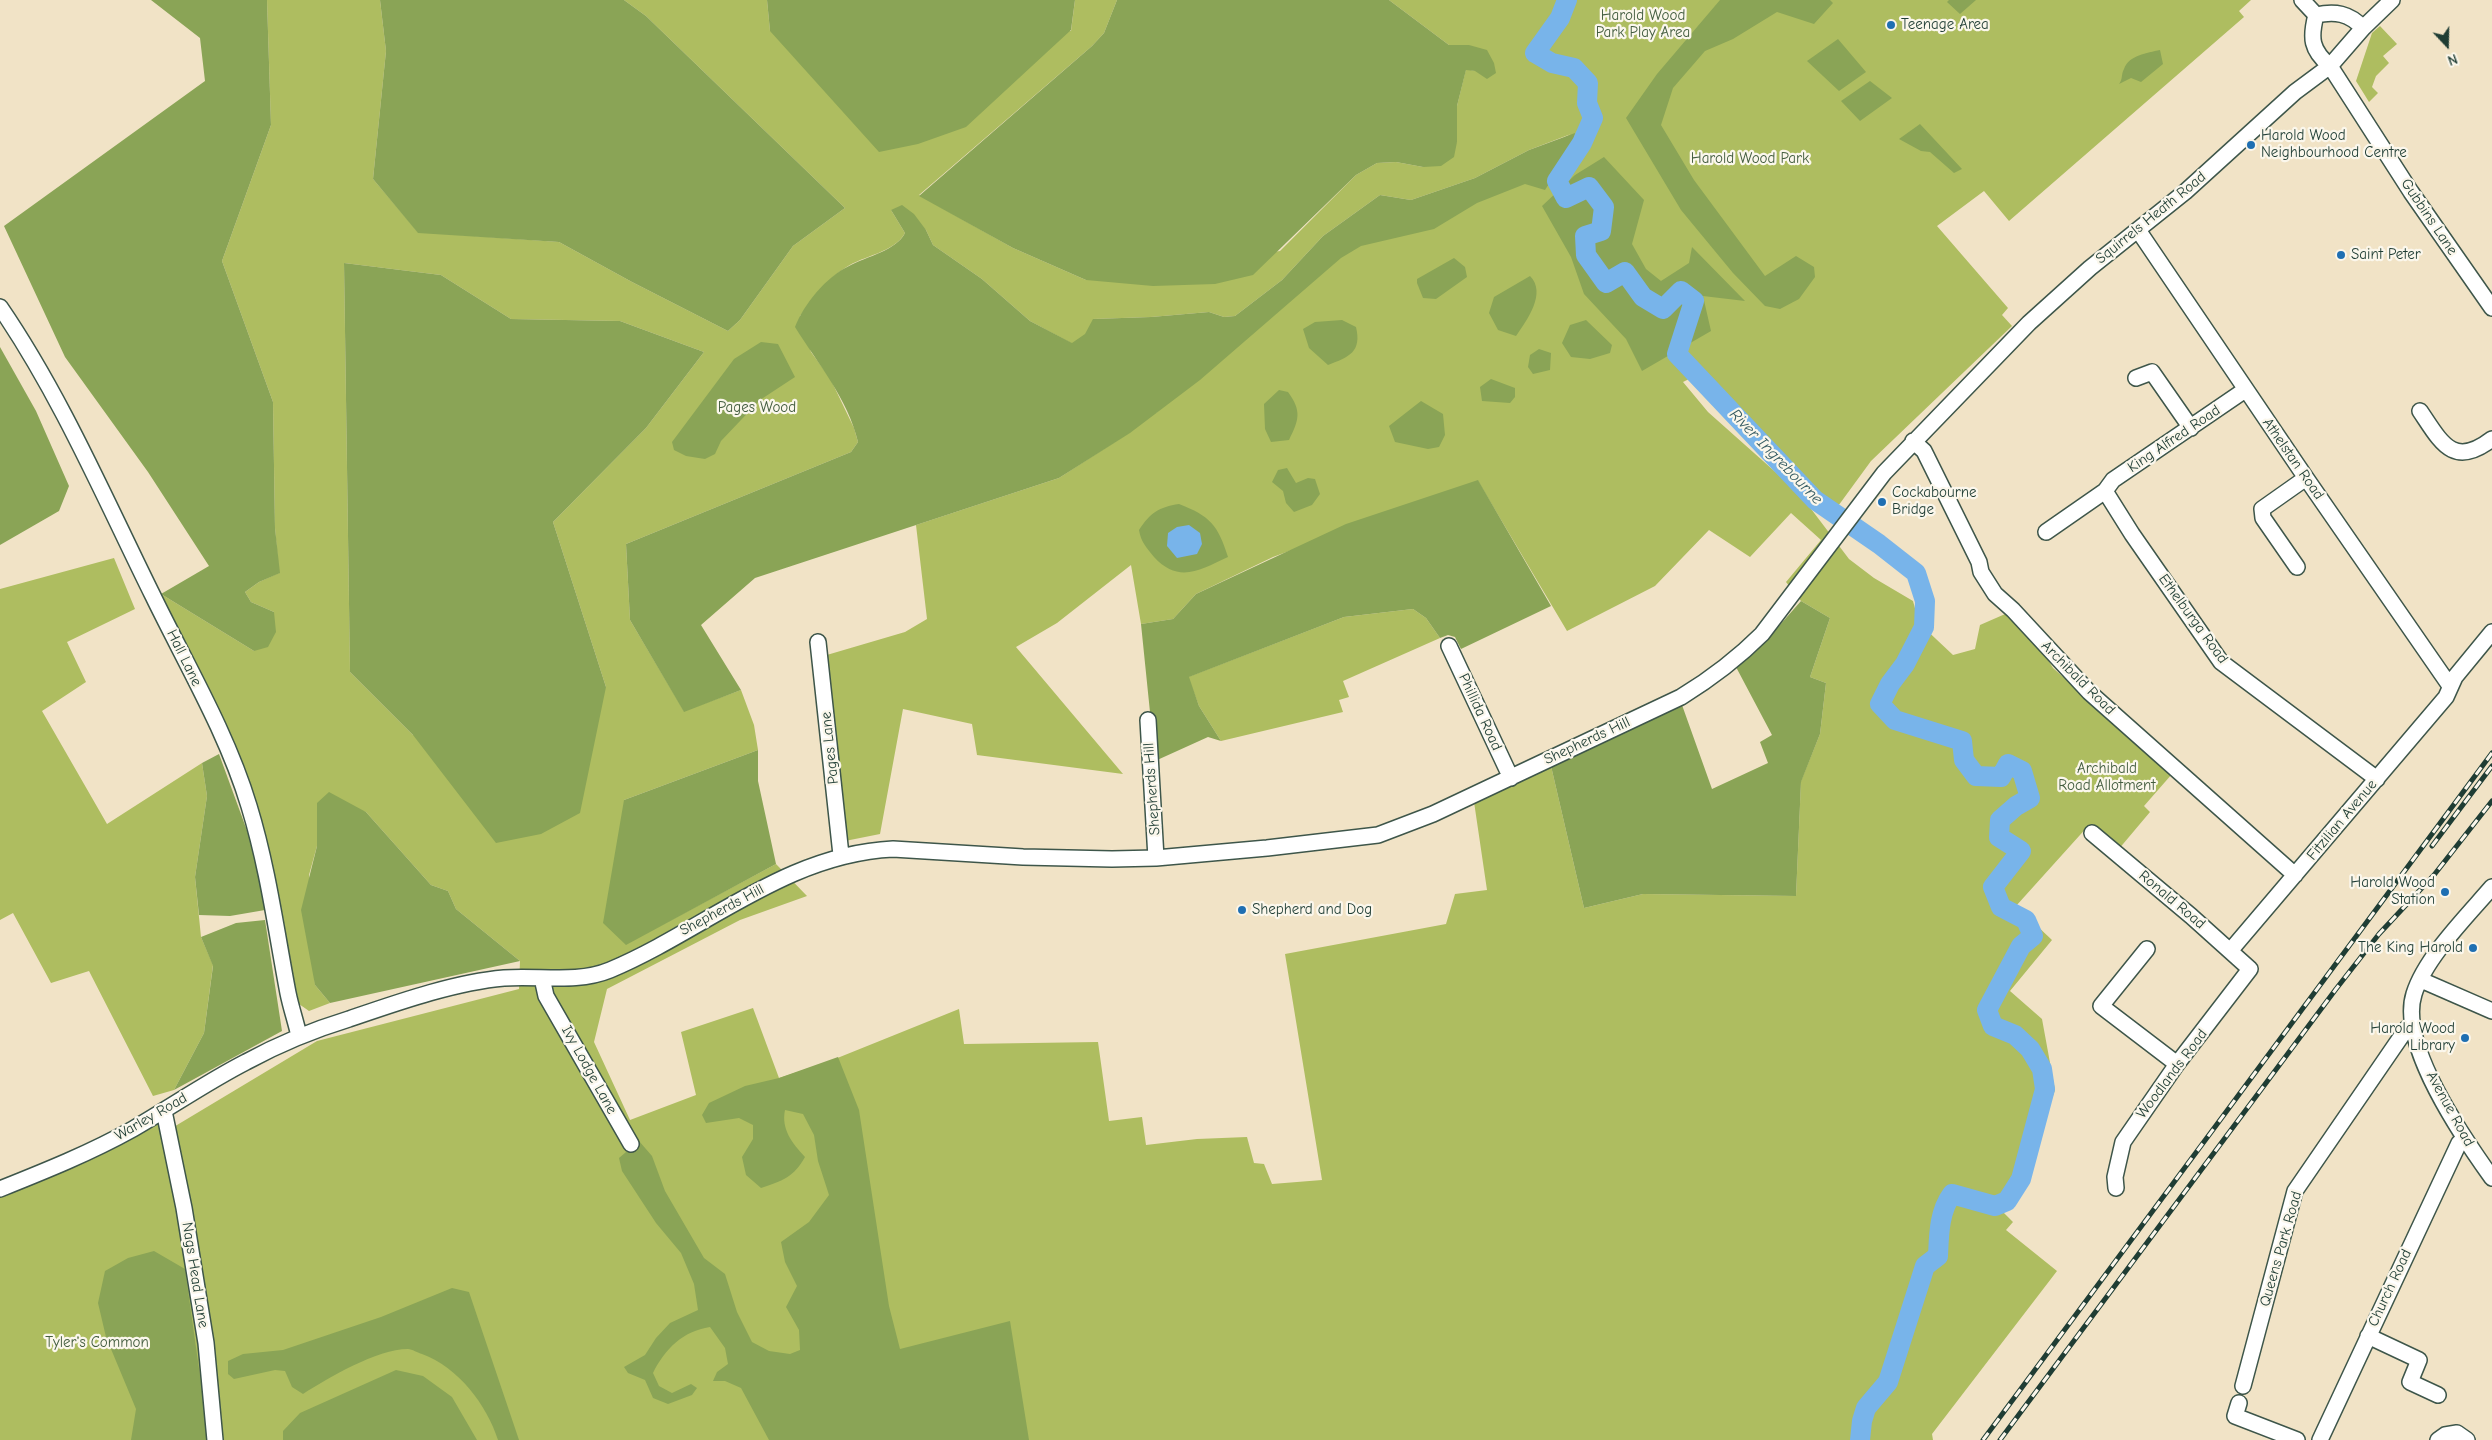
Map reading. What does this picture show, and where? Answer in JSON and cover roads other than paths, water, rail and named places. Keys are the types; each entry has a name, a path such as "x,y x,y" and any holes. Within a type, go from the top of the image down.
{"street":[{"path":"2302,0 2316,15 2336,12 2351,18 2363,28"},
{"name":"Squirrels Heath Road","path":"1913,441 2029,323 2234,149 2295,92 2330,66 2363,28 2392,0"},
{"name":"Gubbins Lane","path":"2316,15 2312,38 2321,58 2330,66 2412,192 2492,308"},
{"name":"Athelstan Road","path":"2138,230 2245,390 2450,686"},
{"name":"Hall Lane","path":"0,307 32,357 59,407 204,700 238,776 249,804 268,878 288,994 299,1036"},
{"path":"2136,378 2152,372 2191,428"},
{"name":"King Alfred Road","path":"2046,532 2105,491 2113,480 2245,390"},
{"path":"2420,411 2444,445 2452,451 2470,452 2492,439"},
{"name":"Shepherds Hill","path":"299,1036 350,1018 461,986 505,978 572,978 609,970 778,880 841,855 869,850 894,849 1060,858 1156,858 1325,842 1378,835 1410,824 1681,697 1714,677 1762,634 1862,501 1913,441"},
{"name":"Archibald Road","path":"1913,441 1924,451 1980,562 1981,572 1995,594 2013,610 2090,692 2295,875"},
{"path":"2297,567 2263,518 2262,509 2306,478"},
{"name":"Ethelburga Road","path":"2105,491 2221,662 2377,779"},
{"name":"Fitzilian Avenue","path":"2230,951 2446,697 2450,686 2492,632"},
{"name":"Pages Lane","path":"818,642 841,855"},
{"name":"Phillida Road","path":"1449,646 1511,778"},
{"name":"Shepherds Hill","path":"1148,720 1156,858"},
{"name":"Ronald Road","path":"2092,833 2250,970"},
{"path":"2492,887 2439,950 2420,980 2492,1011"},
{"path":"2147,949 2101,1006 2177,1064"},
{"name":"Woodlands Road","path":"2116,1188 2116,1177 2123,1142 2177,1064 2250,970"},
{"name":"Ivy Lodge Lane","path":"542,978 546,996 631,1144"},
{"name":"Avenue Road","path":"2420,980 2411,1008 2412,1026 2436,1088 2464,1138 2492,1178"},
{"name":"Queens Park Road","path":"2243,1386 2295,1191 2407,1028 2412,1026"},
{"name":"Warley Road","path":"0,1189 99,1147 164,1111 247,1061 299,1036"},
{"name":"Nags Head Lane","path":"164,1111 184,1208 206,1343 215,1440"},
{"name":"Church Road","path":"2320,1440 2459,1143 2464,1138"},
{"path":"2368,1336 2419,1360 2410,1382 2438,1395"},
{"path":"2239,1403 2235,1416 2298,1440"},
{"path":"2438,1440 2446,1435 2462,1437"}],"water":[{"path":"1189,525 1200,533 1202,544 1197,554 1177,558 1167,546 1168,533 1177,527"}],"waterway":[{"name":"River Ingrebourne","path":"1567,0 1560,18 1535,53 1552,63 1574,68 1588,83 1587,103 1593,118 1582,143 1557,181 1566,198 1589,187 1604,207 1601,231 1585,236 1586,255 1606,283 1625,272 1643,297 1663,309 1681,291 1694,301 1677,354 1815,500 1879,544 1916,573 1925,601 1924,627 1905,664 1890,684 1880,704 1895,720 1962,741 1964,760 1976,776 2001,777 2008,764 2022,771 2030,798 2016,806 2000,820 1999,837 2021,851 1993,887 2001,907 2026,920 2033,936 2021,946 1987,1010 1993,1026 2015,1035 2030,1049 2042,1069 2045,1089 2021,1179 2007,1201 1995,1206 1952,1194 1944,1208 1940,1224 1938,1256 1925,1266 1888,1382 1866,1408 1862,1421 1860,1440"}],"railway":[{"path":"1983,1440 2492,753"},
{"path":"2432,846 2492,766"},
{"path":"2000,1440 2336,989 2379,934 2434,875 2492,801"}],"place":[{"name":"Teenage Area","path":"1891,25"},
{"name":"Harold Wood Neighbourhood Centre","path":"2251,145"},
{"name":"Saint Peter","path":"2341,255"},
{"name":"Cockabourne Bridge","path":"1882,502"},
{"name":"Harold Wood Station","path":"2445,892"},
{"name":"Shepherd and Dog","path":"1242,910"},
{"name":"The King Harold","path":"2473,948"},
{"name":"Harold Wood Library","path":"2465,1038"}],"park label":[{"name":"Harold Wood Park Play Area","path":"1643,24"},
{"name":"Harold Wood Park","path":"1750,159"},
{"name":"Pages Wood","path":"757,408"},
{"name":"Archibald Road Allotment","path":"2107,778"},
{"name":"Tyler's Common","path":"97,1343"}]}
